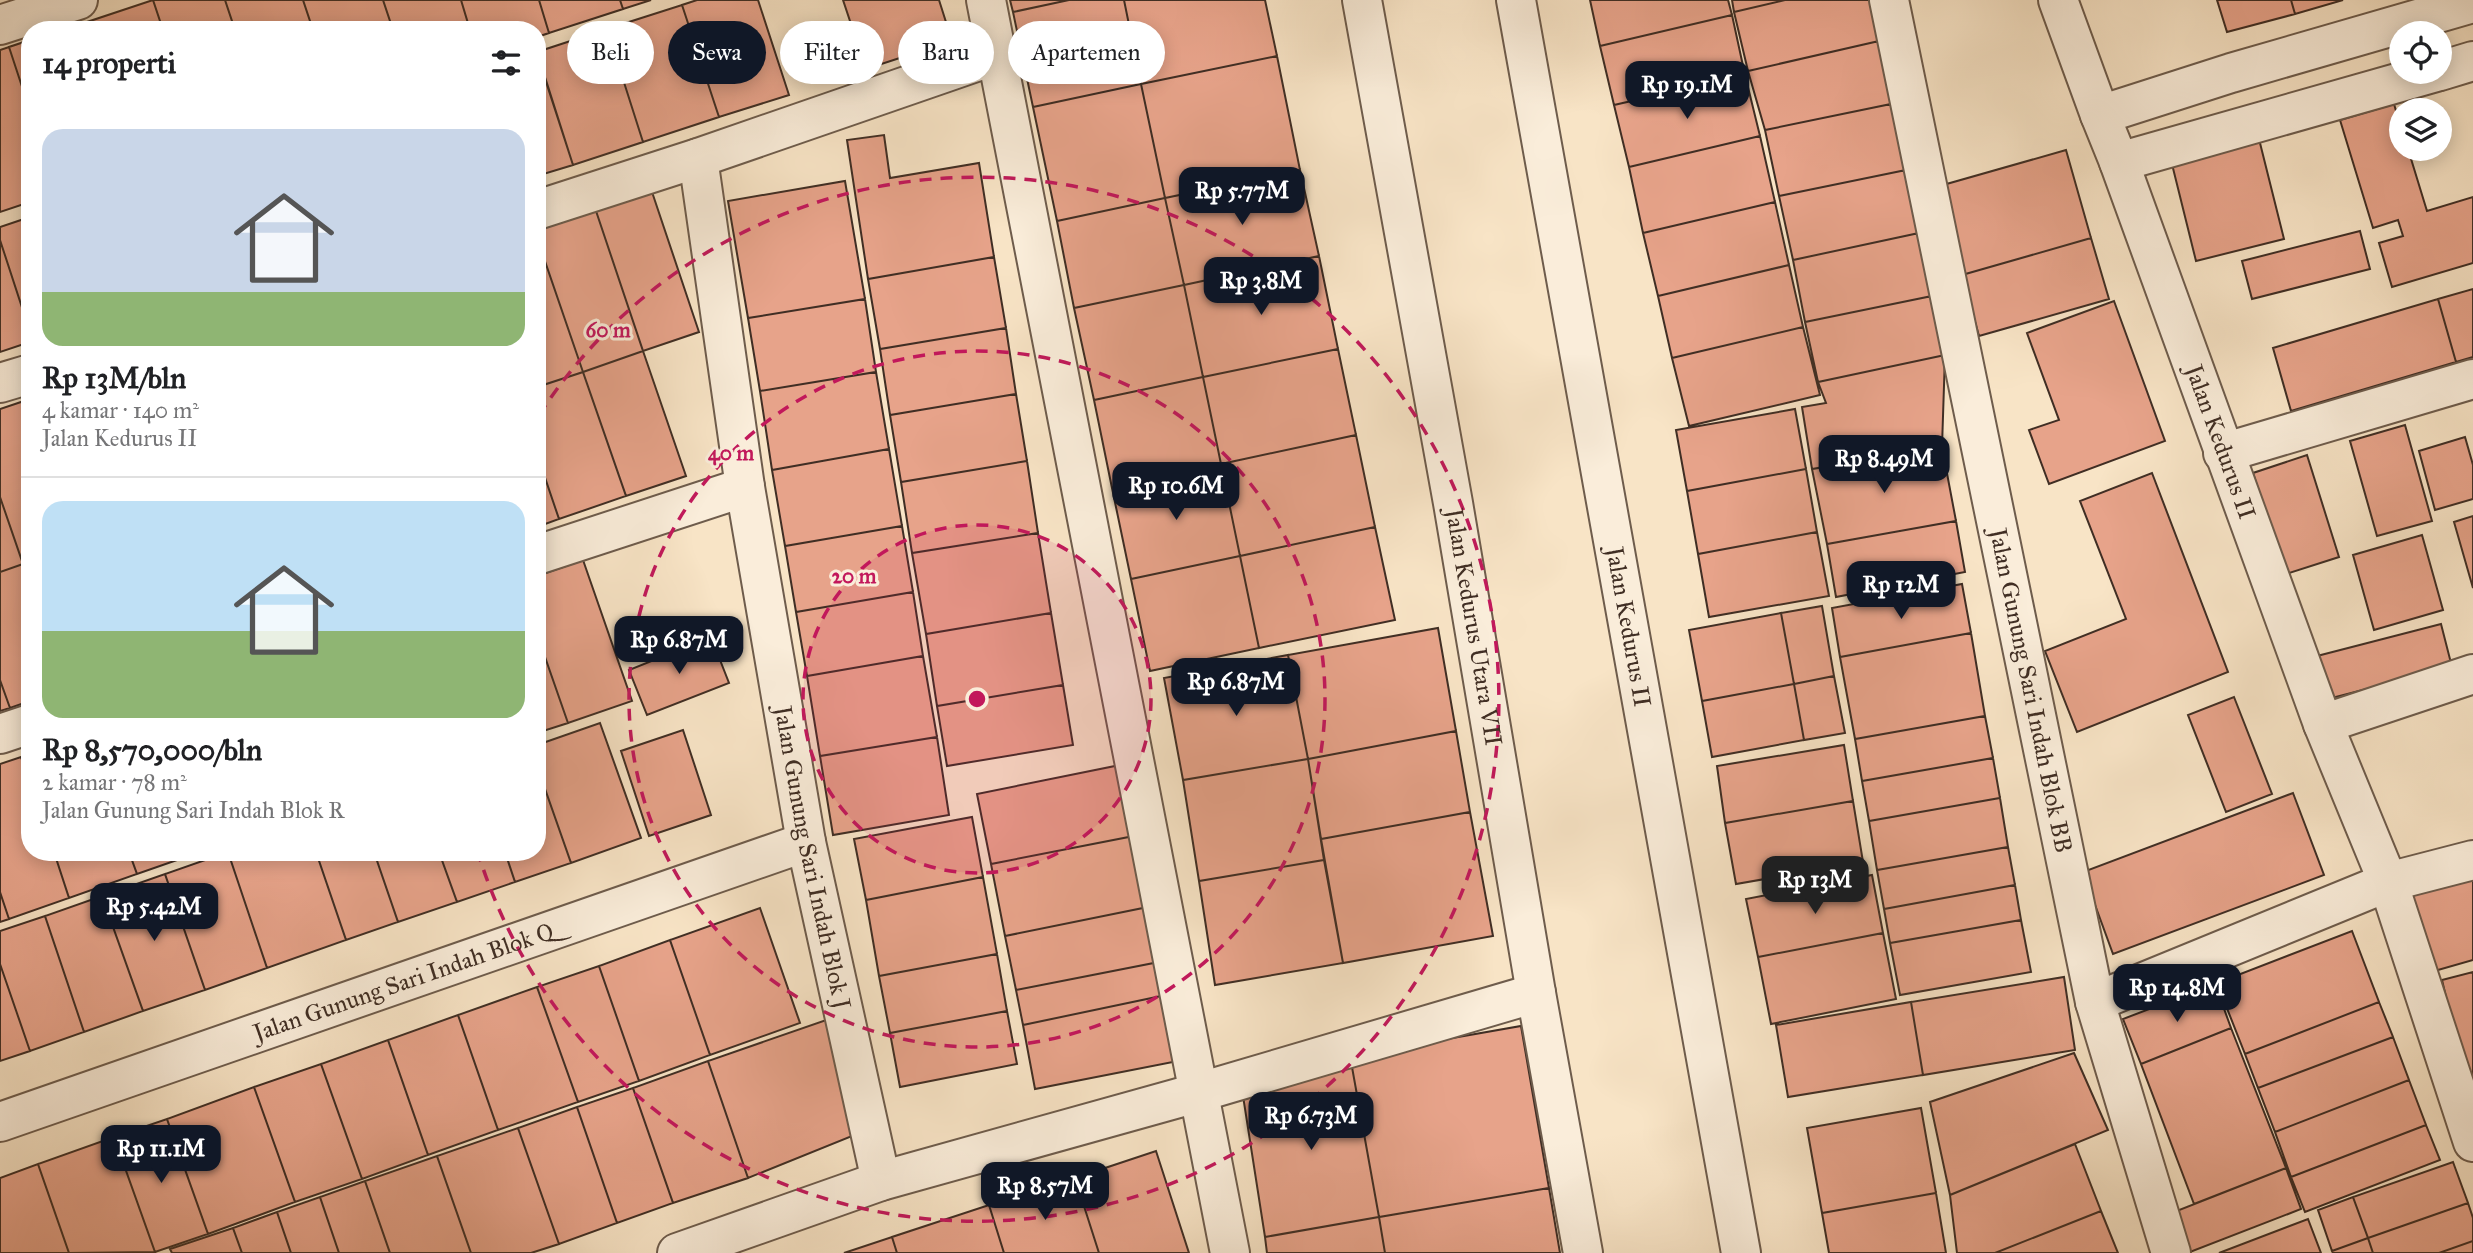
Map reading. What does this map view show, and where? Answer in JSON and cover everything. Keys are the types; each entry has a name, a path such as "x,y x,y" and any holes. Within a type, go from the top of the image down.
{"street":[{"path":"0,25 78,0"},
{"path":"986,0 1230,1253"},
{"name":"Jalan Kedurus Utara VII","path":"1362,0 1453,503 1583,1253"},
{"name":"Jalan Kedurus II","path":"1516,0 1741,1253"},
{"name":"Jalan Gunung Sari Indah Blok BB","path":"1889,0 2095,1002 2171,1253"},
{"name":"Jalan Kedurus II","path":"2058,0 2323,724 2388,882 2471,1131"},
{"path":"2099,114 2473,3"},
{"path":"546,207 698,158 996,55"},
{"path":"2452,67 2473,61"},
{"path":"2119,162 2392,84"},
{"name":"Jalan Gunung Sari Indah Blok J","path":"698,158 745,486 806,842 881,1181"},
{"path":"0,383 21,377"},
{"path":"2223,453 2473,379"},
{"path":"546,552 745,486"},
{"path":"2323,724 2473,674"},
{"path":"0,733 21,727"},
{"name":"Jalan Gunung Sari Indah Blok Q","path":"0,1122 806,842"},
{"path":"2095,1002 2388,882 2473,860"},
{"path":"677,1253 881,1181 1536,993"}],"building":[{"path":"153,0 225,0 232,21 160,21"},
{"path":"153,0 160,21 90,21"},
{"path":"225,0 303,0 310,21 232,21"},
{"path":"303,0 383,0 390,21 310,21"},
{"path":"383,0 461,0 467,21 390,21"},
{"path":"461,0 539,0 545,21 467,21"},
{"path":"539,0 620,0 623,9 586,21 567,21 567,27 549,33"},
{"path":"620,0 651,0 623,9"},
{"path":"697,0 758,0 765,21 687,21 682,5"},
{"path":"843,0 939,0 946,21 898,21 898,59 884,63 884,21 850,21"},
{"path":"1010,0 1069,0 1013,12"},
{"path":"1069,0 1124,0 1128,21 1015,21 1013,12"},
{"path":"1124,0 1265,0 1277,56 1165,79 1165,21 1128,21"},
{"path":"1590,0 1728,0 1732,15 1600,46"},
{"path":"1732,0 1785,0 1734,12"},
{"path":"1785,0 1870,0 1879,41 1748,71 1734,12"},
{"path":"2217,0 2291,0 2295,14 2227,32"},
{"path":"2291,0 2343,0 2295,14"},
{"path":"682,5 687,21 668,21 668,84 708,84 719,117 643,142 625,84 654,84 654,21 632,21"},
{"path":"1732,15 1745,75 1614,105 1600,46"},
{"path":"766,25 780,67 780,84 785,84 789,95 719,117 708,84 766,84"},
{"path":"1879,41 1891,104 1765,130 1748,71"},
{"path":"567,42 567,84 625,84 643,142 573,165 546,80 546,49"},
{"path":"21,43 21,84 9,47"},
{"path":"9,47 21,84 21,205 0,212 0,50"},
{"path":"1277,56 1300,170 1165,198 1141,84 1165,84 1165,79"},
{"path":"1745,75 1760,136 1629,167 1614,105"},
{"path":"546,82 573,165 546,173"},
{"path":"1028,84 1141,84 1033,107"},
{"path":"1141,84 1165,198 1057,221 1033,107"},
{"path":"1891,104 1906,170 1779,196 1765,130"},
{"path":"2389,105 2389,161 2412,161 2427,211 2473,197 2473,263 2392,287 2379,243 2403,236 2398,220 2373,228 2340,120"},
{"path":"2256,127 2284,239 2196,261 2168,148"},
{"path":"884,135 890,178 979,163 994,257 868,279 847,140"},
{"path":"1760,136 1775,202 1643,233 1629,167"},
{"path":"2066,150 2091,238 1962,275 1936,187"},
{"path":"1300,170 1319,256 1184,285 1165,198"},
{"path":"1906,170 1919,233 1793,260 1779,196"},
{"path":"845,181 865,299 748,318 728,201"},
{"path":"650,186 699,332 643,351 594,205"},
{"path":"1165,198 1184,285 1074,308 1057,221"},
{"path":"1775,202 1789,265 1658,296 1643,233"},
{"path":"594,205 643,351 583,372 546,264 546,222"},
{"path":"21,220 21,304 0,240 0,227"},
{"path":"2360,231 2370,269 2252,299 2242,261"},
{"path":"1919,233 1932,296 1805,322 1793,260"},
{"path":"2091,238 2109,299 1979,336 1962,275"},
{"path":"0,240 21,304 21,345 0,352"},
{"path":"1319,256 1338,349 1203,377 1184,285"},
{"path":"994,257 1006,328 880,349 868,279"},
{"path":"546,264 583,372 546,384"},
{"path":"1789,265 1803,327 1672,358 1658,296"},
{"path":"1184,285 1203,377 1094,400 1074,308"},
{"path":"2473,289 2473,357 2456,362 2438,299"},
{"path":"1932,296 1945,355 1818,382 1805,322"},
{"path":"865,299 876,372 760,391 748,318"},
{"path":"2438,299 2456,362 2291,411 2273,348"},
{"path":"2114,301 2165,441 2049,484 2029,430 2059,420 2027,333"},
{"path":"1803,327 1820,395 1689,426 1672,358"},
{"path":"1006,328 1016,394 890,415 880,349"},
{"path":"1338,349 1356,435 1221,464 1203,377"},
{"path":"643,351 686,476 626,496 583,372"},
{"path":"1945,355 1942,447 1812,469 1802,407 1826,403 1818,382"},
{"path":"583,372 626,496 559,519 546,481 546,384"},
{"path":"876,372 889,449 772,470 760,391"},
{"path":"1203,377 1221,464 1112,488 1094,400"},
{"path":"1016,394 1027,461 901,482 890,415"},
{"path":"21,402 21,558 0,497 0,409"},
{"path":"1795,409 1806,469 1687,491 1676,430"},
{"path":"2405,425 2432,521 2377,536 2350,441"},
{"path":"1356,435 1375,527 1240,556 1221,464"},
{"path":"2465,437 2473,465 2473,499 2435,510 2419,451"},
{"path":"1942,447 1956,521 1827,544 1812,469"},
{"path":"889,449 902,526 785,546 772,470"},
{"path":"2307,455 2339,557 2286,574 2253,473"},
{"path":"1027,461 1038,533 912,553 901,482"},
{"path":"1221,464 1240,556 1131,579 1112,488"},
{"path":"1806,469 1817,532 1698,554 1687,491"},
{"path":"2152,473 2228,672 2077,732 2045,651 2126,619 2080,501"},
{"path":"546,481 559,519 546,524"},
{"path":"0,497 21,565 0,572"},
{"path":"2473,516 2473,588 2454,522"},
{"path":"1956,521 1965,572 1836,597 1827,544"},
{"path":"902,526 913,592 796,612 785,546"},
{"path":"1375,527 1395,620 1259,648 1240,556"},
{"path":"1817,532 1829,596 1709,617 1698,554"},
{"path":"1038,533 1051,613 926,634 912,553"},
{"path":"2422,535 2443,610 2374,630 2353,555"},
{"path":"1240,556 1259,648 1150,671 1131,579"},
{"path":"583,560 632,701 568,723 546,660 546,573"},
{"path":"21,565 21,704 10,708 0,680 0,572"},
{"path":"1962,584 1971,633 1840,657 1832,608"},
{"path":"913,592 923,656 807,676 796,612"},
{"path":"1822,606 1834,676 1794,684 1781,613"},
{"path":"1051,613 1063,685 937,706 926,634"},
{"path":"1781,613 1794,684 1702,701 1689,630"},
{"path":"2441,624 2452,667 2328,699 2317,656"},
{"path":"1438,628 1456,731 1308,759 1288,655"},
{"path":"1971,633 1985,716 1855,739 1840,657"},
{"path":"711,637 729,683 647,715 629,670"},
{"path":"1288,655 1308,759 1183,780 1164,678"},
{"path":"923,656 937,737 820,756 807,676"},
{"path":"546,660 568,723 546,730"},
{"path":"1834,676 1845,733 1804,740 1794,684"},
{"path":"0,680 10,708 0,711"},
{"path":"1794,684 1804,740 1712,757 1702,701"},
{"path":"1063,685 1073,745 947,766 937,706"},
{"path":"2234,697 2272,794 2226,812 2188,715"},
{"path":"1985,716 1993,758 1862,781 1855,739"},
{"path":"600,723 641,838 571,863 546,792 546,742"},
{"path":"683,730 711,815 649,836 621,751"},
{"path":"1456,731 1470,812 1321,839 1308,759"},
{"path":"937,737 949,815 833,835 820,756"},
{"path":"1844,745 1853,801 1725,823 1717,766"},
{"path":"21,757 21,861 57,861 69,898 9,919 0,892 0,764"},
{"path":"1993,758 2000,798 1869,821 1862,781"},
{"path":"1308,759 1324,860 1199,881 1183,780"},
{"path":"1120,765 1134,836 991,864 977,794"},
{"path":"546,792 571,863 515,882 508,861 546,861"},
{"path":"2293,793 2324,875 2113,954 2083,872"},
{"path":"2000,798 2008,847 1877,870 1869,821"},
{"path":"1853,801 1863,862 1736,884 1725,823"},
{"path":"1470,812 1493,936 1343,963 1321,839"},
{"path":"972,817 983,877 866,900 854,839"},
{"path":"1134,836 1148,907 1005,936 991,864"},
{"path":"2008,847 2015,885 1884,909 1877,870"},
{"path":"1324,860 1343,963 1215,985 1199,881"},
{"path":"57,861 132,861 137,874 69,898"},
{"path":"132,861 174,861 137,874"},
{"path":"202,861 231,861 267,968 205,990 165,874"},
{"path":"231,861 319,861 346,940 267,968"},
{"path":"319,861 377,861 398,922 346,940"},
{"path":"377,861 442,861 457,902 398,922"},
{"path":"442,861 508,861 515,882 457,902"},
{"path":"2473,864 2473,960 2424,974 2399,885"},
{"path":"165,874 205,990 143,1011 102,896"},
{"path":"1872,875 1883,933 1758,957 1746,899"},
{"path":"983,877 997,954 879,976 866,900"},
{"path":"2015,885 2021,920 1890,943 1884,909"},
{"path":"0,892 9,919 0,922"},
{"path":"102,896 143,1011 84,1032 45,916"},
{"path":"1148,907 1159,962 1016,990 1005,936"},
{"path":"760,908 800,1023 710,1055 670,940"},
{"path":"45,916 84,1032 30,1051 0,964 0,931"},
{"path":"2021,920 2031,972 1900,995 1890,943"},
{"path":"2352,931 2379,1002 2245,1054 2217,983"},
{"path":"1883,933 1896,999 1771,1024 1758,957"},
{"path":"670,940 710,1055 639,1081 599,966"},
{"path":"997,954 1007,1011 890,1033 879,976"},
{"path":"1159,962 1166,995 1023,1025 1016,990"},
{"path":"0,964 30,1051 0,1061"},
{"path":"599,966 639,1081 578,1102 537,987"},
{"path":"2473,972 2473,1076 2465,1078 2442,980"},
{"path":"2064,977 2075,1050 1923,1075 1911,1002"},
{"path":"2215,984 2231,1028 2141,1064 2123,1019"},
{"path":"537,987 578,1102 498,1130 458,1015"},
{"path":"1166,995 1178,1061 1035,1089 1023,1025"},
{"path":"1911,1002 1923,1075 1788,1097 1776,1025"},
{"path":"2379,1002 2393,1037 2258,1088 2245,1054"},
{"path":"1007,1011 1017,1064 900,1087 890,1033"},
{"path":"458,1015 498,1130 428,1155 388,1040"},
{"path":"832,1018 867,1130 748,1178 708,1061"},
{"path":"1521,1026 1549,1188 1379,1217 1350,1056"},
{"path":"2231,1028 2286,1168 2194,1204 2141,1064"},
{"path":"2393,1037 2409,1080 2275,1132 2258,1088"},
{"path":"388,1040 428,1155 362,1179 321,1064"},
{"path":"2074,1053 2108,1130 1950,1195 1930,1102"},
{"path":"1350,1056 1379,1217 1265,1237 1243,1096"},
{"path":"708,1061 748,1178 673,1203 633,1088"},
{"path":"321,1064 362,1179 295,1202 254,1087"},
{"path":"2409,1080 2426,1125 2291,1177 2275,1132"},
{"path":"254,1087 295,1202 208,1234 167,1119"},
{"path":"633,1088 673,1203 617,1223 577,1107"},
{"path":"577,1107 617,1223 559,1244 518,1128"},
{"path":"1921,1108 1936,1193 1822,1213 1807,1128"},
{"path":"167,1119 208,1234 155,1252 114,1137"},
{"path":"2426,1125 2440,1160 2305,1212 2291,1177"},
{"path":"518,1128 559,1244 531,1253 471,1253 437,1156"},
{"path":"114,1137 155,1252 69,1253 38,1164"},
{"path":"2075,1144 2101,1211 1995,1253 1957,1253 1950,1195"},
{"path":"1156,1151 1189,1253 1099,1253 1075,1178"},
{"path":"437,1156 471,1253 390,1253 365,1181"},
{"path":"2453,1162 2468,1203 2368,1238 2353,1197"},
{"path":"38,1164 69,1253 0,1253 0,1178"},
{"path":"2286,1168 2301,1209 2190,1252 2174,1212"},
{"path":"1075,1178 1099,1253 1004,1253 989,1205"},
{"path":"365,1181 390,1253 339,1253 320,1197"},
{"path":"1549,1188 1560,1253 1385,1253 1379,1217"},
{"path":"1936,1193 1946,1253 1829,1253 1822,1213"},
{"path":"320,1197 339,1253 291,1253 277,1212"},
{"path":"2353,1197 2368,1238 2332,1251 2318,1210"},
{"path":"2468,1203 2473,1218 2473,1241 2439,1253 2373,1253 2368,1238"},
{"path":"989,1205 1004,1253 897,1253 892,1237"},
{"path":"2101,1211 2118,1253 1995,1253"},
{"path":"277,1212 291,1253 242,1253 233,1228"},
{"path":"1379,1217 1385,1253 1267,1253 1265,1237"},
{"path":"2308,1219 2321,1253 2219,1253"},
{"path":"233,1228 242,1253 172,1253 170,1249"},
{"path":"892,1237 897,1253 844,1253"},
{"path":"2368,1238 2373,1253 2332,1251"},
{"path":"2473,1241 2473,1253 2439,1253"}]}
